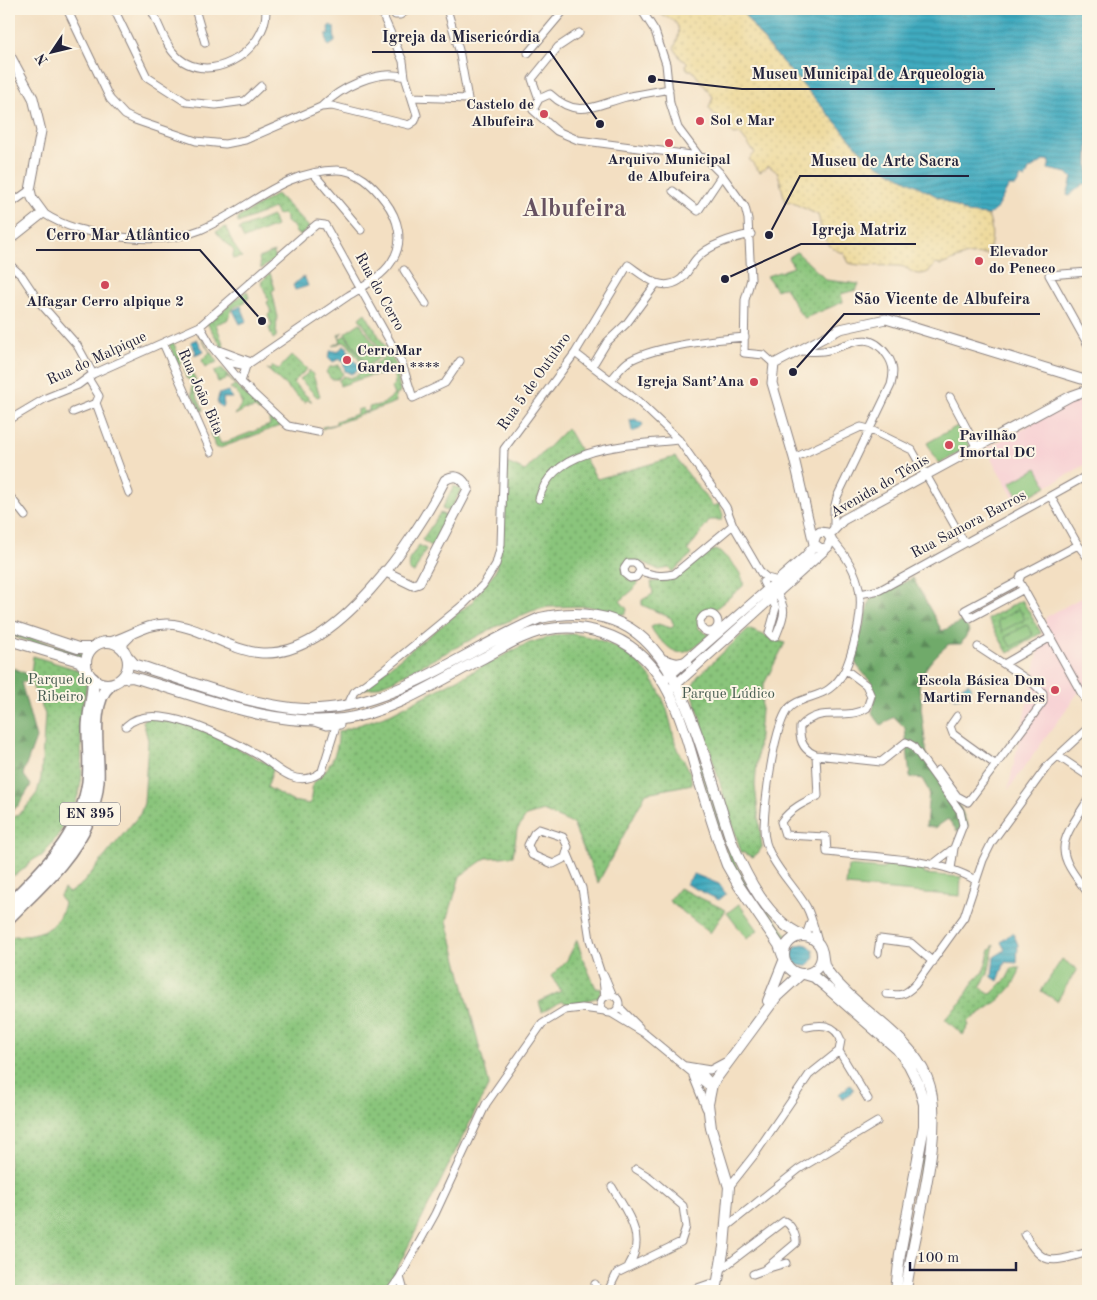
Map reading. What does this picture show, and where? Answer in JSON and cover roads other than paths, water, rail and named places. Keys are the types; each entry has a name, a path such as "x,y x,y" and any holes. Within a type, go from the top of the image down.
{"main road":[{"path":"90,675 86,658 92,648 97,644 110,642 126,653 134,664 253,701 291,708 314,709 347,706 392,692 524,625 540,618 559,614 578,614 623,625 647,641 664,660 678,685 703,751 732,843 741,865 788,929 818,942 824,966 834,980 851,998 905,1043 917,1058 927,1079 933,1098 934,1124 906,1291"},
{"path":"9,625 78,648 92,648"},
{"path":"9,640 79,662 101,684 110,685 123,678 132,677 248,712 294,721 345,718 400,702 527,636 559,628 590,629 620,638 641,654 663,681 689,747 727,865 779,945 791,970 814,977 897,1049 909,1065 918,1083 924,1104 924,1126 900,1254 896,1291"},
{"path":"123,678 128,668 126,653"},
{"path":"664,660 677,664 687,662"},
{"name":"EN 395","path":"9,904 54,857 68,839 79,818 88,780 88,719 94,690 90,675"},
{"name":"EN 395","path":"9,918 65,859 88,822 98,781 98,710 104,690 110,685"},
{"path":"760,1020 784,958 788,941 804,935"},
{"path":"716,1288 726,1227 729,1187 711,1128 708,1104 712,1084 784,988 803,974 816,970 822,959 822,952"}],"street":[{"path":"67,9 110,99 125,115 196,141 225,144 245,140 330,103 373,76 399,75 405,77"},
{"path":"114,9 146,77 186,102 216,105 245,101 262,86"},
{"path":"151,9 172,51 188,62 202,68 225,66 243,54 259,35 266,19 266,9"},
{"path":"195,9 205,43"},
{"path":"330,103 409,125 415,121 417,115 405,77 403,61 380,9"},
{"path":"392,9 397,15 409,9"},
{"path":"412,96 468,99 459,50 447,9"},
{"path":"528,53 565,9"},
{"path":"641,9 655,31 666,64 670,103 678,128 702,157 722,175 745,207 750,234 751,279 745,300 744,353 764,355 774,364"},
{"path":"540,99 532,79 538,74 558,47 579,33"},
{"path":"9,54 33,98 41,131 30,190 32,198 44,213 58,223 76,230 149,240 199,231 282,182 313,173 337,170 354,172 375,187 392,211 399,228 398,246 392,261 361,288 248,364 241,382"},
{"path":"669,89 581,109 560,104 550,94 540,99 533,110 568,138 702,157"},
{"path":"313,173 361,230"},
{"path":"673,191 698,210 722,175"},
{"path":"9,205 30,190"},
{"path":"9,240 44,213"},
{"name":"Rua do Cerro","path":"303,236 317,224 325,225 402,362 413,398 445,383 460,361"},
{"path":"593,365 607,342 627,322 656,284 668,284 681,280 698,257 710,249 733,238 750,234"},
{"name":"Rua do Malpique","path":"9,420 46,398 78,385 90,376 200,326 303,236"},
{"path":"9,264 22,276 40,303 77,345 99,396 96,403 130,493"},
{"name":"Rua 5 de Outubro","path":"350,700 354,692 414,646 464,604 483,585 496,564 501,545 504,449 575,353 628,265 656,284"},
{"path":"404,270 426,304"},
{"path":"1087,340 1049,275 1088,272"},
{"path":"774,364 840,329 886,319 1085,380 1078,393"},
{"path":"200,326 212,347 241,382 288,426 318,432"},
{"path":"612,379 629,360 646,354 704,341 745,337"},
{"path":"668,692 776,599 831,544 837,497 891,384 894,372 891,360 882,348 870,340 861,340 823,352 799,351"},
{"name":"Rua João Bita","path":"163,343 211,452"},
{"path":"212,347 221,353 248,364"},
{"path":"575,353 612,379 679,440 726,507 733,525 776,599"},
{"path":"224,361 248,364"},
{"path":"774,364 772,383 794,458 814,543 821,549 826,548"},
{"name":"Avenida do Ténis","path":"831,534 843,520 1078,393 1088,390"},
{"path":"950,397 976,448"},
{"path":"73,412 96,403"},
{"path":"794,458 861,427 912,450 964,542"},
{"path":"539,499 547,479 566,464 589,453 620,445 679,440"},
{"name":"Rua Samora Barros","path":"860,594 880,590 1088,475"},
{"path":"110,642 137,631 167,624 182,627 247,652 283,651 302,644 329,629 370,591 384,571 424,518 445,480 451,476 458,477 465,482 468,489 419,583 413,585 384,571"},
{"path":"9,495 25,516"},
{"path":"1051,496 1083,545 1088,558"},
{"path":"640,571 662,577 674,574 733,525"},
{"path":"663,681 758,598 769,584 811,552 818,533 825,532 831,534 845,554 860,594 860,621 846,670 829,689 799,701 787,710 781,724 770,776 766,809 766,841 775,860 803,902 818,942"},
{"path":"1024,590 970,618 966,610 1019,581 1021,575 1083,545"},
{"path":"1019,581 1088,705"},
{"path":"126,653 125,641 130,635"},
{"path":"1004,664 1051,637"},
{"path":"938,770 956,796 968,802 1043,702 1043,693 978,647"},
{"path":"846,670 866,685 871,696 867,708 858,714 827,714 808,718 800,727 799,736 809,752 816,755 881,762 906,742 913,746 960,811 963,825 954,848 950,868"},
{"path":"312,720 326,726 336,726 353,722 361,714"},
{"path":"126,726 131,720 146,715 175,719 260,756 291,777 310,779 322,772 336,726"},
{"path":"957,716 950,726 953,734 996,765"},
{"path":"886,994 900,996 906,994 933,962 964,917 975,880 992,842 1036,779 1088,728"},
{"path":"816,755 818,796 800,804 784,817 781,822 785,835 826,837 827,852 950,868 960,870 975,880"},
{"path":"1058,756 1088,776"},
{"path":"1088,800 1067,832 1062,847 1066,863 1088,893"},
{"path":"568,852 565,858 558,862 548,863 532,855 528,845 534,833 544,829 563,836 568,847 573,869 582,888 590,940 607,997 601,1007 644,1032"},
{"path":"932,865 954,848"},
{"path":"558,862 573,869"},
{"path":"804,935 811,921"},
{"path":"878,953 880,939 911,943 933,962"},
{"path":"590,940 607,997"},
{"path":"607,997 618,1001 618,1006 644,1032 686,1066 707,1086 712,1084"},
{"path":"390,1291 400,1277 435,1214 482,1112 542,1024 565,1010 598,1004 607,997"},
{"path":"582,1008 608,1012 618,1006"},
{"path":"729,1187 755,1154 809,1075 839,1050 841,1040 835,1028 829,1026 807,1027"},
{"path":"839,1050 868,1099"},
{"path":"686,1066 710,1070 720,1066 732,1057"},
{"path":"686,1066 700,1090 711,1128"},
{"path":"726,1227 799,1168 833,1150 877,1122"},
{"path":"608,1291 617,1272 628,1265 681,1242 686,1227 683,1206 655,1182 636,1169"},
{"path":"612,1187 630,1219 638,1239 635,1255 628,1265"},
{"path":"720,1270 784,1220 788,1222 797,1238 796,1244 764,1270"},
{"path":"1025,1234 1034,1252 1046,1260 1057,1260 1088,1252"},
{"path":"753,1274 786,1263"},
{"path":"400,1277 404,1291"},
{"path":"690,1291 709,1284 716,1288"}],"water":[{"path":"740,9 1088,9 1088,184 1083,184 1069,196 1067,195 1072,178 1067,173 1048,169 1050,161 1045,160 1029,170 1025,179 1021,177 1016,186 1009,186 995,211 988,215 968,213 869,160 769,47"},
{"path":"330,25 334,27 335,42 329,46 326,34 329,34 328,27"},
{"path":"302,277 305,278 308,286 295,290 293,285"},
{"path":"241,306 247,321 240,324 233,310"},
{"path":"197,339 204,352 197,355 194,354 196,352 191,342"},
{"name":"CerroMar Garden ****","path":"343,346 347,347 349,356 359,365 358,370 351,374 345,371 343,361 339,359 333,362 328,357 331,350 338,352"},
{"path":"228,391 233,398 223,398 224,406 221,407 217,403 219,394"},
{"path":"635,419 643,424 640,429 632,432 630,420"},
{"path":"968,683 972,687 965,697 956,698 949,694 949,689 952,686 962,687"},
{"path":"694,874 719,884 726,894 719,900 686,884"},
{"path":"1013,932 1018,945 1017,963 1005,962 998,981 992,977 994,957 1005,950 1001,942"},
{"path":"803,944 811,947 814,955 811,963 803,966 795,963 792,955 795,947"},
{"path":"850,1085 854,1090 843,1099 839,1094"}],"place":[{"name":"Museu Municipal de Arqueologia","path":"652,79"},
{"name":"Castelo de Albufeira","path":"544,114"},
{"name":"Sol e Mar","path":"700,121"},
{"name":"Igreja da Misericórdia","path":"600,124"},
{"name":"Arquivo Municipal de Albufeira","path":"669,143"},
{"name":"Museu de Arte Sacra","path":"769,235"},
{"name":"Elevador do Peneco","path":"979,261"},
{"name":"Igreja Matriz","path":"725,279"},
{"name":"Alfagar Cerro alpique 2","path":"105,285"},
{"name":"Cerro Mar Atlântico","path":"262,321"},
{"name":"CerroMar Garden ****","path":"347,360"},
{"name":"São Vicente de Albufeira","path":"793,372"},
{"name":"Igreja Sant’Ana","path":"754,382"},
{"name":"Pavilhão Imortal DC","path":"949,445"},
{"name":"Escola Básica Dom Martim Fernandes","path":"1055,690"}],"district":[{"name":"Albufeira","path":"574,209"}],"park label":[{"name":"Parque do Ribeiro","path":"60,688"},
{"name":"Parque Lúdico","path":"728,694"}]}
